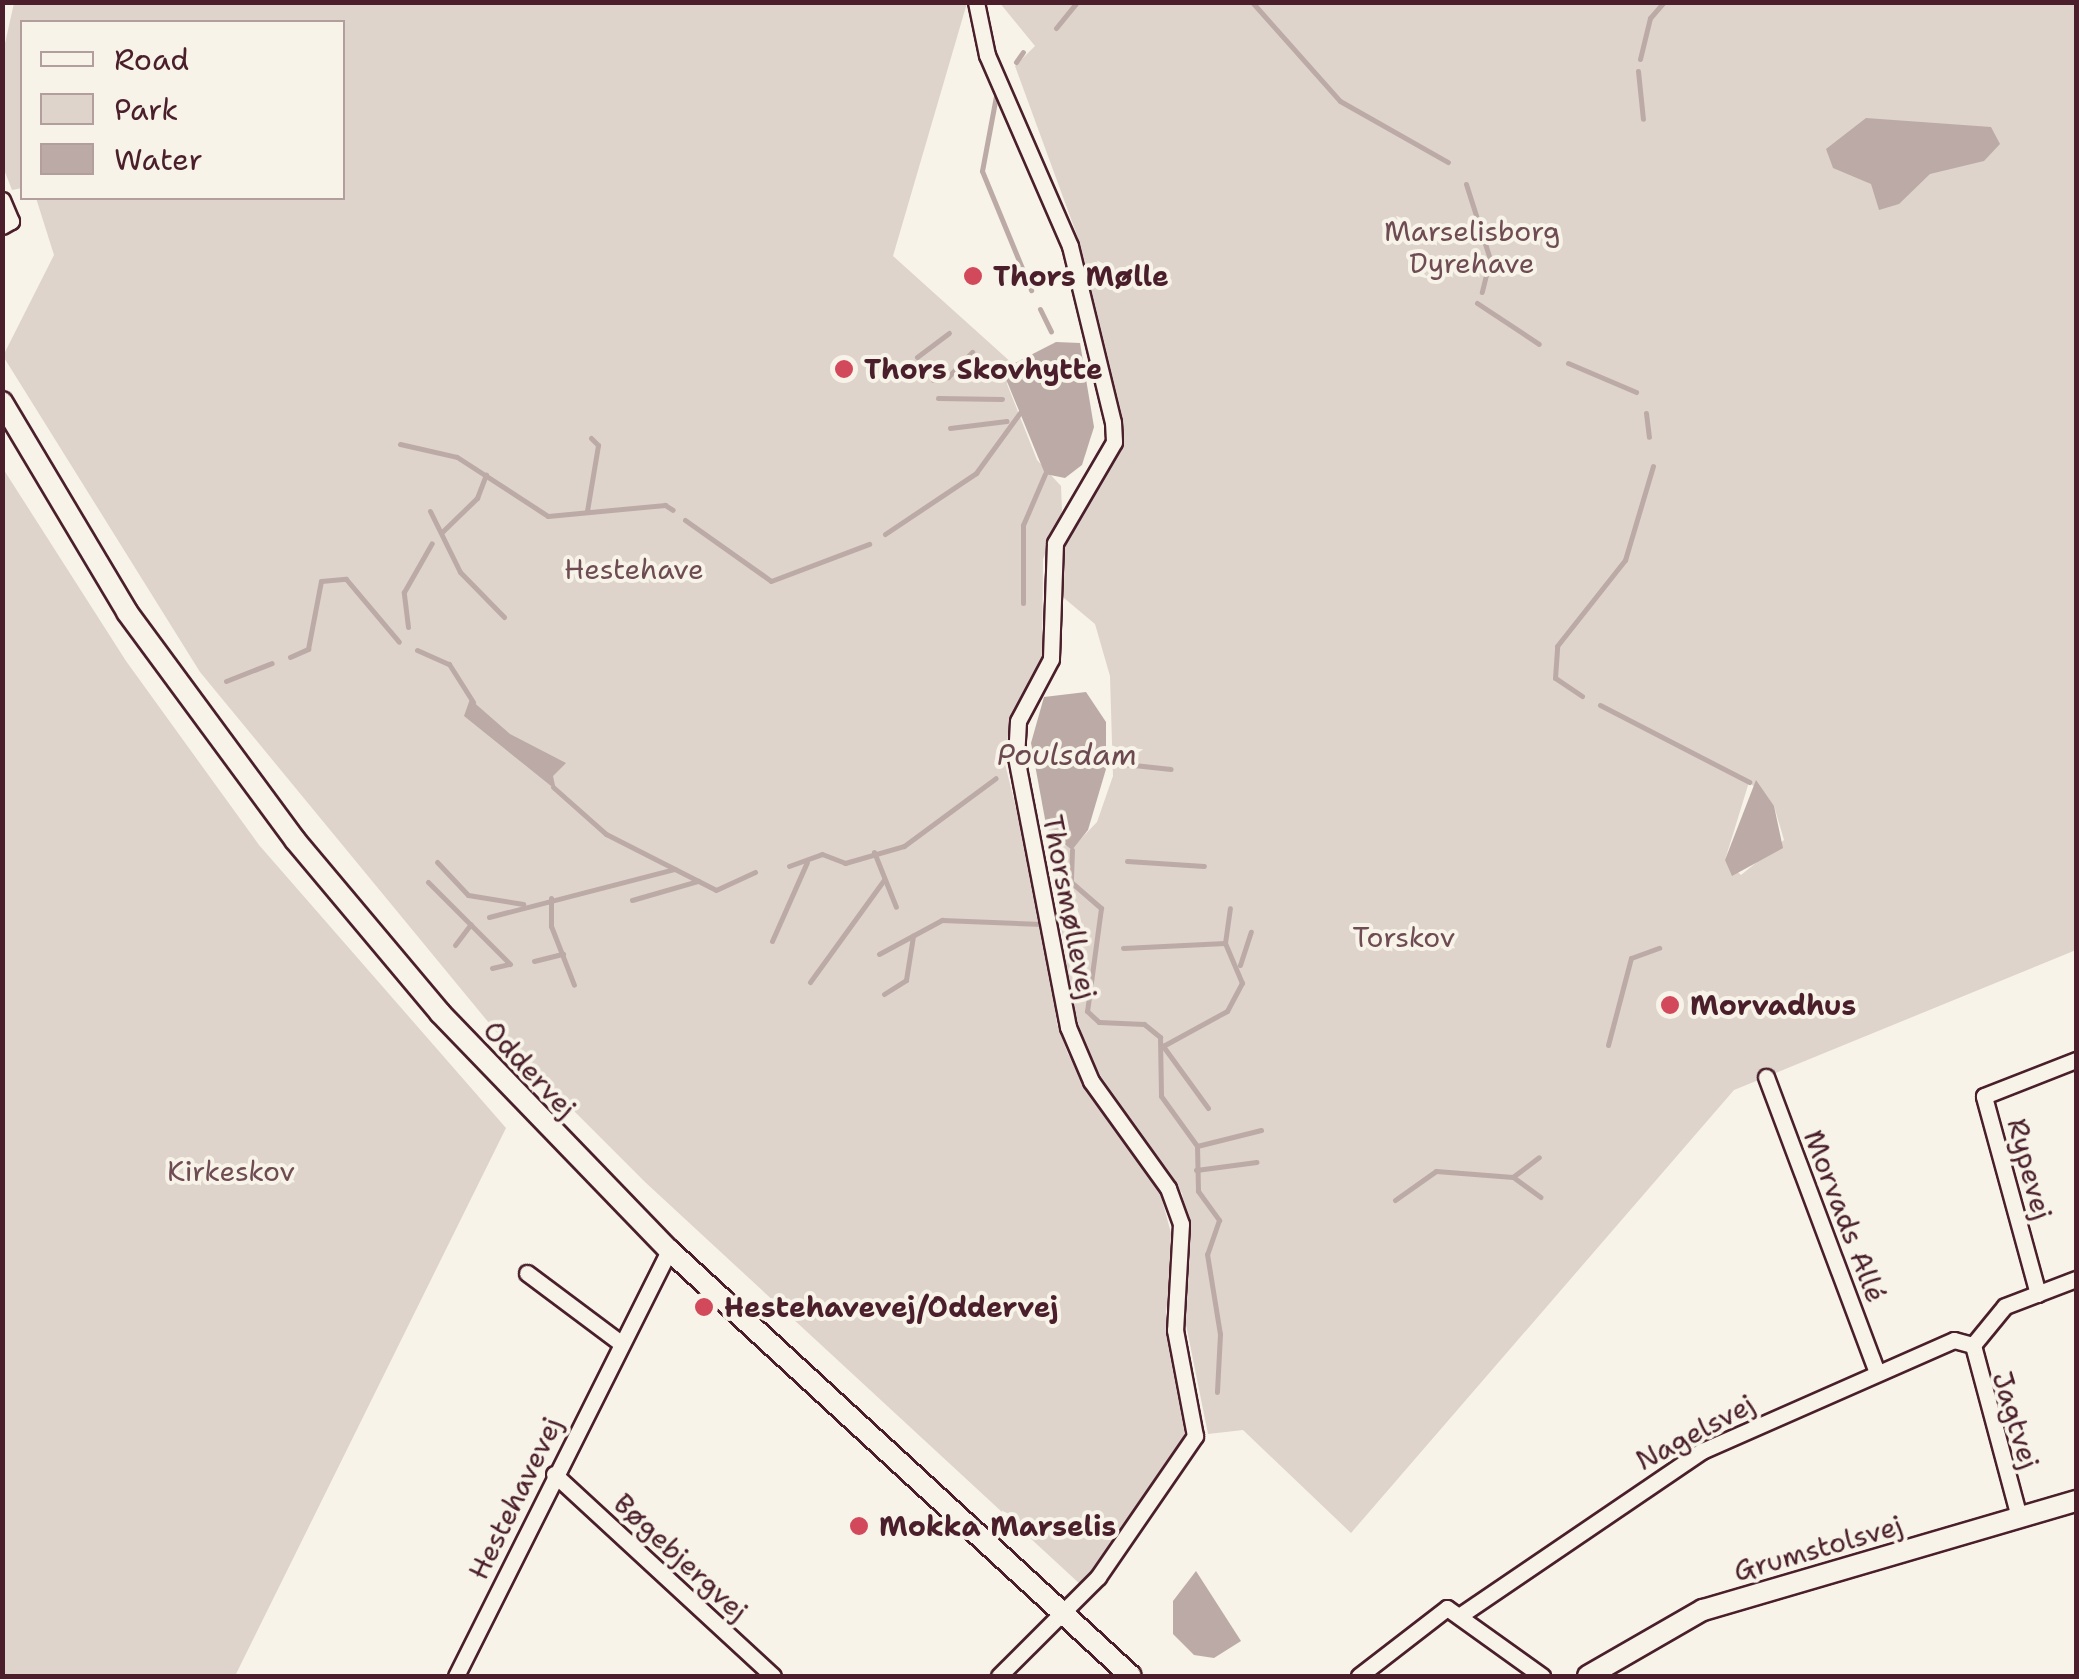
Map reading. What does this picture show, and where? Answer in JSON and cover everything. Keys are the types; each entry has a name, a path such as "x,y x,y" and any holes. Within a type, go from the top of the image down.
{"street":[{"name":"Thorsmøllevej","path":"976,2 981,39 1070,246 1113,422 1114,442 1055,543 1051,659 1018,721 1016,757 1068,1027 1090,1081 1168,1188 1181,1224 1176,1330 1195,1436 1065,1615 998,1676"},
{"path":"2,200 12,221 2,226"},
{"name":"Oddervej","path":"2,402 127,612 295,840 508,1088 669,1250 1131,1676"},
{"name":"Rypevej","path":"2038,1294 1984,1096 2076,1060"},
{"name":"Morvads Allé","path":"1766,1077 1878,1372"},
{"name":"Hestehavevej","path":"457,1676 618,1341 669,1250"},
{"path":"526,1273 618,1341"},
{"name":"Jagtvej","path":"2019,1517 1973,1345 1989,1317 2076,1279"},
{"name":"Nagelsvej","path":"1359,1676 1438,1610 1462,1614 1673,1466 1954,1340 1973,1345"},
{"name":"Bøgebjergvej","path":"554,1474 774,1676"},
{"name":"Grumstolsvej","path":"1588,1676 1703,1610 2076,1501"},
{"path":"1462,1614 1542,1676"}],"green space":[{"name":"Torskov","path":"999,2 2076,3 2076,950 1734,1090 1351,1533 1243,1430 1208,1434 1181,1300 1188,1225 1182,1193 1091,1062 1072,1004 1050,846 1075,845 1097,822 1113,776 1110,676 1095,624 1052,588 1071,521 1122,439 1078,238 1015,66 1035,46","holes":["1749,782 1774,806 1784,840 1741,875 1725,860"]},
{"name":"Hestehave","path":"14,3 967,3 893,256 1013,364 1007,384 1037,460 1061,486 1062,511 1043,559 1042,664 1009,724 1005,764 1046,928 1057,1024 1068,1054 1158,1185 1175,1248 1166,1312 1185,1436 1081,1585 645,1182 503,1040 200,672 3,356 54,255 37,200 345,200 345,20 20,20 20,188 12,190 3,167 2,57"},
{"name":"Kirkeskov","path":"2,467 126,661 259,845 506,1128 235,1676 3,1676"}],"water":[{"path":"1866,118 1991,127 2000,144 1984,161 1930,174 1899,204 1879,210 1871,184 1833,168 1826,149"},
{"path":"1056,342 1080,343 1094,427 1082,465 1065,478 1045,474 1006,379 1013,364"},
{"name":"Poulsdam","path":"1086,692 1106,722 1106,769 1088,830 1072,850 1047,830 1031,743 1044,697"},
{"path":"470,699 510,734 566,763 553,776 556,790 464,716"},
{"path":"1756,780 1774,806 1783,848 1732,876 1725,860"},
{"path":"1196,1571 1241,1641 1214,1658 1194,1655 1173,1634 1173,1601"}],"waterway":[{"path":"1056,28 1077,2"},
{"path":"1252,2 1340,101 1448,162"},
{"path":"1640,59 1650,18 1664,2"},
{"path":"1016,62 1023,52"},
{"path":"1638,71 1643,119"},
{"path":"996,96 982,171 1031,290"},
{"path":"1466,184 1490,259 1482,292"},
{"path":"1477,303 1539,344"},
{"path":"1040,309 1051,332"},
{"path":"917,357 949,333"},
{"path":"933,380 948,377 972,352"},
{"path":"1568,363 1636,392"},
{"path":"938,398 1002,399"},
{"path":"885,534 976,473 1022,410"},
{"path":"1646,413 1649,437"},
{"path":"950,428 1007,421"},
{"path":"587,511 598,445 591,438"},
{"path":"400,444 457,457 548,516 665,505 673,510"},
{"path":"1582,696 1555,678 1557,646 1625,560 1653,466"},
{"path":"1023,603 1023,525 1045,474"},
{"path":"442,532 477,498 486,475"},
{"path":"430,511 460,572 504,617"},
{"path":"685,520 771,581 869,544"},
{"path":"408,627 404,592 432,543"},
{"path":"290,657 308,649 321,581 346,579 399,642"},
{"path":"417,650 449,664 473,702"},
{"path":"226,681 272,663"},
{"path":"1600,705 1749,782"},
{"path":"1106,762 1171,769"},
{"path":"789,866 822,854 845,863 904,846 996,778"},
{"path":"553,787 606,834 716,890 755,872"},
{"path":"1072,850 1071,882 1101,908 1087,1011 1099,1022 1144,1024 1160,1037 1161,1096 1197,1146 1198,1191 1219,1220 1207,1254 1220,1334 1217,1392"},
{"path":"874,852 896,907"},
{"path":"1127,861 1204,866"},
{"path":"437,862 468,895 523,904"},
{"path":"772,941 807,862"},
{"path":"489,917 675,869"},
{"path":"632,900 698,881"},
{"path":"810,982 883,881"},
{"path":"428,882 510,964"},
{"path":"551,898 551,926 574,985"},
{"path":"1208,1108 1163,1046 1227,1011 1242,983 1225,943 1230,908"},
{"path":"879,954 942,920 1042,924"},
{"path":"455,945 471,924"},
{"path":"1240,965 1251,932"},
{"path":"884,994 906,980 913,936"},
{"path":"1123,948 1225,943"},
{"path":"1608,1045 1631,958 1659,948"},
{"path":"534,961 563,954"},
{"path":"492,968 509,964"},
{"path":"1197,1146 1261,1130"},
{"path":"1514,1176 1539,1157"},
{"path":"1196,1170 1256,1162"},
{"path":"1395,1200 1436,1171 1513,1177 1541,1197"}],"place":[{"name":"Thors Mølle","path":"973,276"},
{"name":"Thors Skovhytte","path":"844,369"},
{"name":"Morvadhus","path":"1670,1005"},
{"name":"Hestehavevej/Oddervej","path":"704,1307"},
{"name":"Mokka Marselis","path":"859,1526"}],"park label":[{"name":"Marselisborg Dyrehave","path":"1472,247"}]}
